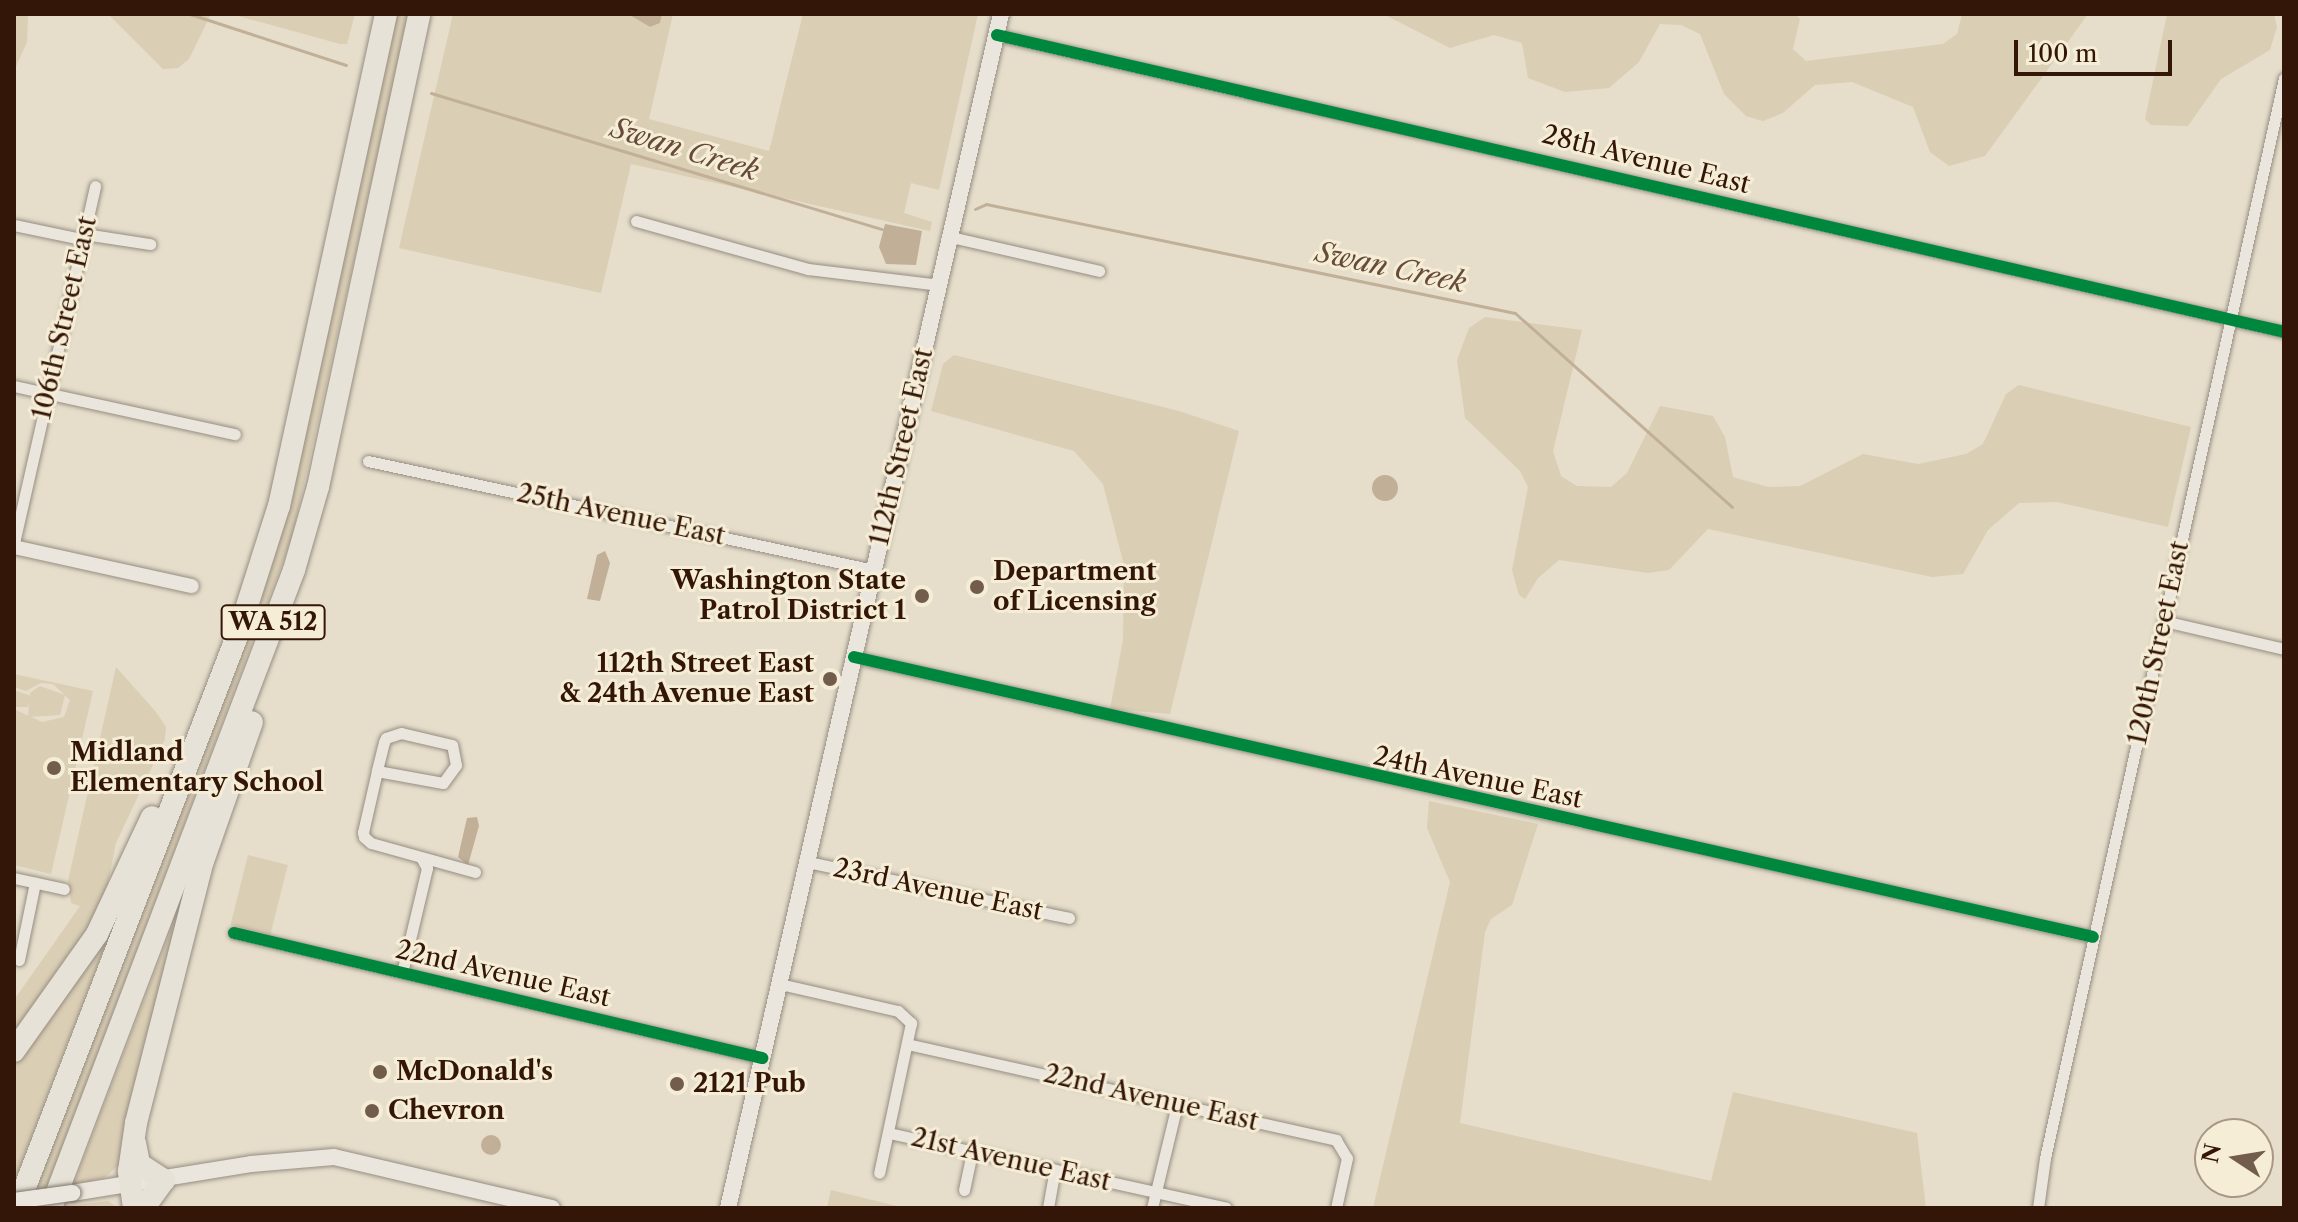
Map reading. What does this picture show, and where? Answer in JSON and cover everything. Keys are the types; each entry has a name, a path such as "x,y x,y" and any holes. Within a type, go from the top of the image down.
{"highway":[{"name":"WA 512","path":"17,1208 239,631 287,473 386,14"},
{"name":"WA 512","path":"51,1208 294,570 318,487 419,14"},
{"path":"134,1208 130,1184 136,1123 203,861 299,585 318,487"},
{"path":"14,1051 97,934 239,631"},
{"path":"136,1123 136,1159 164,1180 144,1208"}],"main road":[{"name":"112th Street East","path":"728,1208 1001,14"},
{"path":"14,1201 251,1164 334,1157 552,1208"}],"street":[{"name":"28th Avenue East","path":"997,35 1566,162 2284,332"},
{"name":"120th Street East","path":"2038,1208 2093,937 2284,78"},
{"name":"106th Street East","path":"14,545 95,186"},
{"path":"636,221 808,269 940,285"},
{"path":"14,225 81,239 91,235 150,244"},
{"path":"951,237 1099,271"},
{"path":"14,386 235,434"},
{"name":"25th Avenue East","path":"368,461 874,570"},
{"path":"14,545 192,586"},
{"path":"2164,621 2284,649"},
{"name":"24th Avenue East","path":"854,657 2093,937"},
{"path":"377,771 437,783 448,780 456,765 456,751 449,743 394,734 384,742 377,771 363,832 371,843 475,872"},
{"path":"402,973 427,868 422,859"},
{"name":"23rd Avenue East","path":"808,862 1069,918"},
{"path":"14,878 64,889"},
{"path":"19,960 35,883"},
{"name":"22nd Avenue East","path":"234,933 762,1058"},
{"path":"780,984 898,1011 909,1020 907,1044 879,1173"},
{"name":"22nd Avenue East","path":"907,1044 1336,1140 1344,1148 1336,1208"},
{"path":"1152,1208 1177,1105"},
{"name":"21st Avenue East","path":"889,1133 1226,1208"},
{"path":"964,1190 972,1152"},
{"path":"1048,1208 1055,1170"}],"shaded area":[{"path":"14,14 28,14 27,42 14,71"},
{"path":"108,14 211,14 189,59 178,68 163,69"},
{"path":"231,14 355,14 347,44 340,44"},
{"path":"396,14 409,14 292,537 47,1189 34,1192 259,601"},
{"path":"453,14 628,14 650,27 660,23 662,14 673,14 649,119 769,151 803,14 978,14 939,190 911,183 904,213 932,222 930,231 631,164 601,293 399,248"},
{"path":"628,14 662,14 660,23 650,27"},
{"path":"1383,14 1795,14 1800,19 1793,49 1806,61 1943,44 1957,34 1962,14 2088,14 1985,156 1949,166 1930,152 1913,107 1852,82 1815,85 1783,113 1763,121 1746,116 1724,94 1700,34 1681,25 1660,24 1639,62 1609,88 1565,92 1528,78 1522,43 1494,35 1450,48"},
{"path":"2167,14 2274,14 2277,27 2270,50 2221,79 2188,126 2151,125 2145,119"},
{"path":"885,224 922,231 916,265 886,264 879,247"},
{"path":"1485,317 1582,330 1553,451 1561,476 1577,486 1611,487 1627,473 1660,406 1713,416 1725,437 1733,477 1768,487 1800,486 1863,454 1918,464 1966,454 1983,444 2006,394 2019,385 2191,427 2168,527 2057,502 2019,503 1988,530 1963,574 1932,577 1708,529 1669,570 1648,573 1559,560 1538,578 1525,599 1519,595 1512,570 1528,487 1520,471 1465,418 1457,360 1469,328"},
{"path":"954,355 1179,411 1239,431 1170,714 1110,709 1123,640 1124,565 1103,484 1074,451 931,411 943,364"},
{"path":"1385,475 1394,479 1398,488 1394,497 1385,501 1376,497 1372,488 1376,479"},
{"path":"605,551 610,563 600,601 587,599 597,555"},
{"path":"116,667 156,712 166,727 165,739 116,843 105,898 82,940 14,1034 14,1000 80,906 71,903 68,881"},
{"path":"14,674 93,691 51,874 14,865 14,709 42,722 64,717 70,700 53,684 41,683 26,691 14,687"},
{"path":"40,686 65,695 60,715 28,717 30,693"},
{"path":"14,690 31,696 28,707 14,707"},
{"path":"1429,801 1538,824 1512,905 1491,919 1485,932 1460,1123 1711,1181 1733,1092 1917,1133 1926,1208 1373,1208 1450,882 1427,828"},
{"path":"477,817 479,826 468,865 458,857 467,818"},
{"path":"248,855 288,865 270,935 231,925"},
{"path":"181,904 121,1163 104,1178 73,1186"},
{"path":"116,917 14,1183 14,1062"},
{"path":"487,1135 495,1135 501,1145 495,1155 487,1155 481,1149 481,1141"},
{"path":"831,1190 905,1208 827,1208"},
{"path":"108,1201 118,1208 62,1208 62,1206"}],"waterway":[{"name":"Swan Creek","path":"190,14 346,65"},
{"name":"Swan Creek","path":"431,93 882,229"},
{"name":"Swan Creek","path":"975,209 986,204 1515,313 1732,507"}],"cycle path":[{"path":"997,35 2284,332"},
{"path":"854,657 2093,937"},
{"path":"234,933 762,1058"}],"place":[{"name":"Department of Licensing","path":"977,587"},
{"name":"Washington State Patrol District 1","path":"922,596"},
{"name":"112th Street East & 24th Avenue East","path":"830,679"},
{"name":"Midland Elementary School","path":"54,768"},
{"name":"McDonald's","path":"380,1072"},
{"name":"2121 Pub","path":"677,1084"},
{"name":"Chevron","path":"372,1111"}]}
